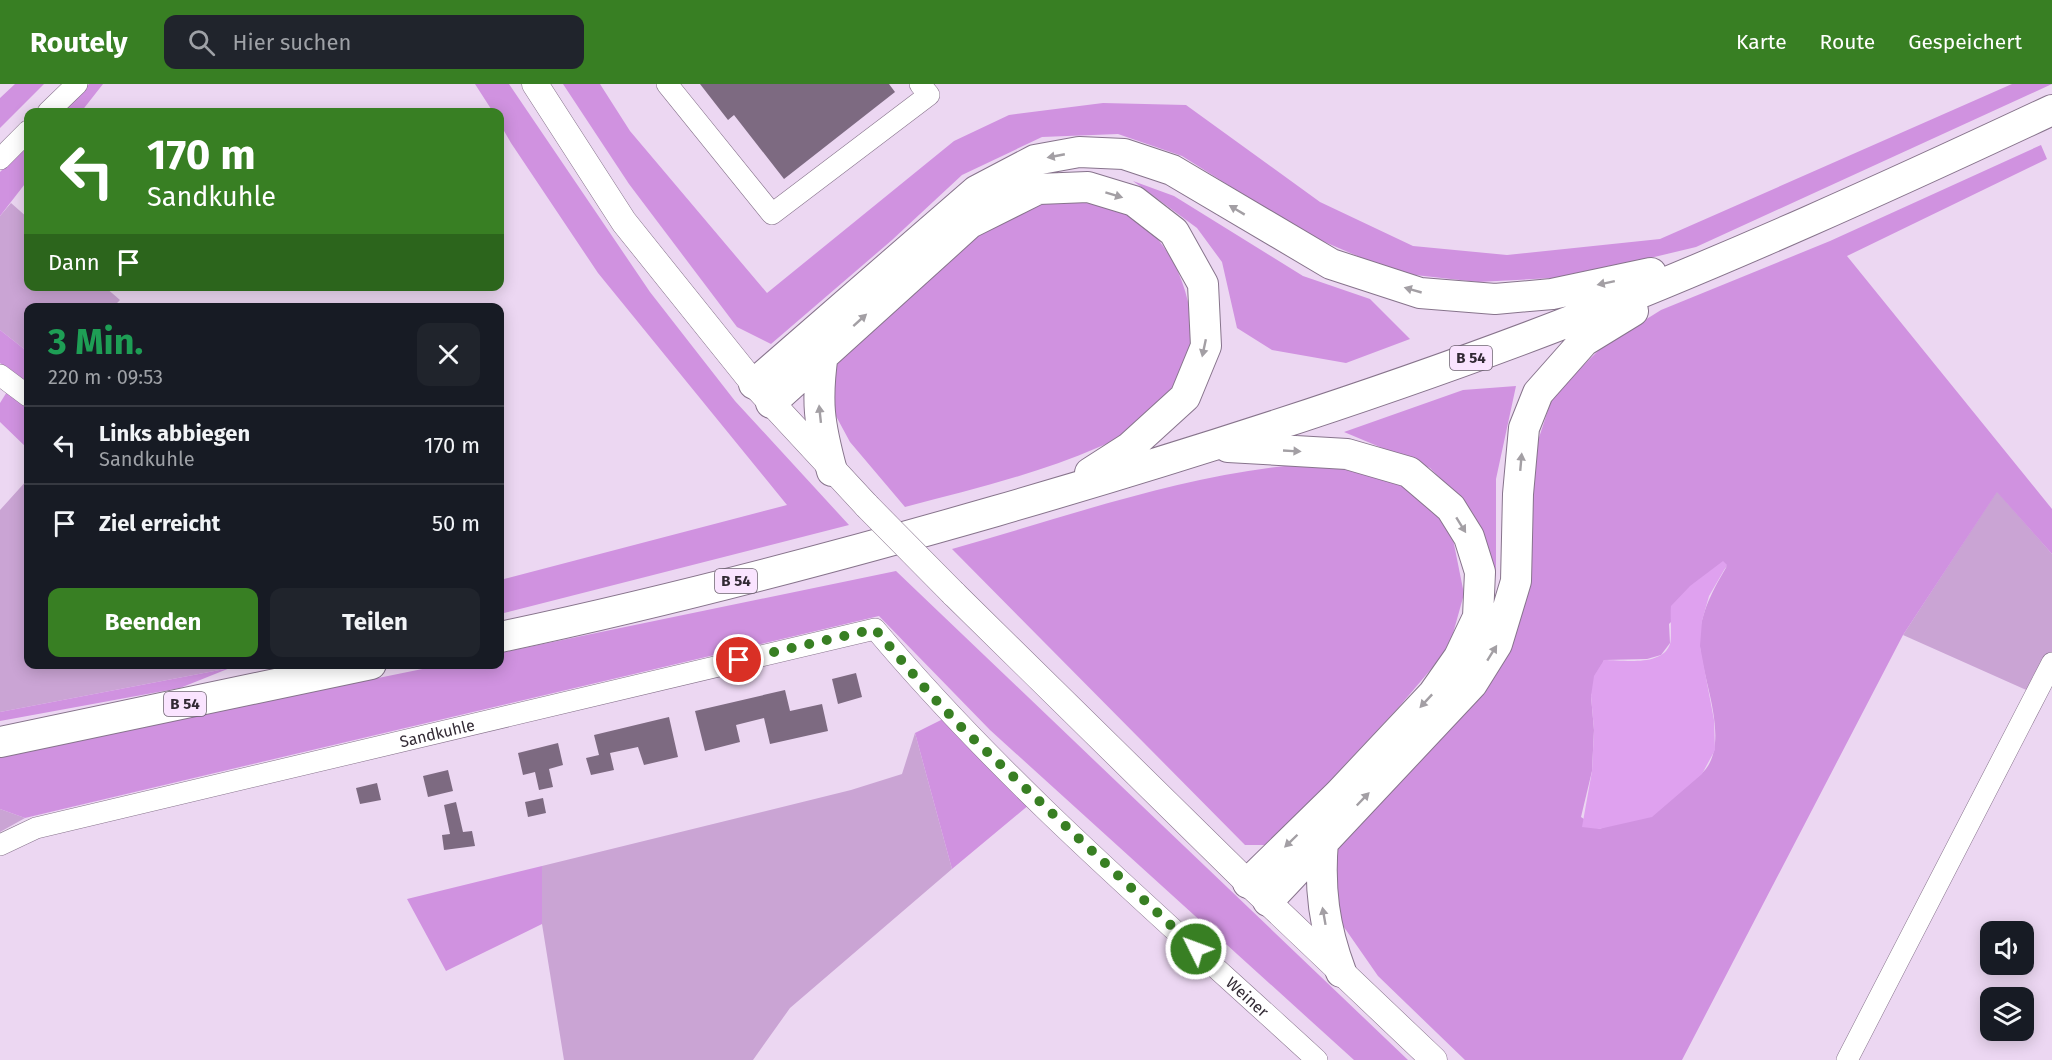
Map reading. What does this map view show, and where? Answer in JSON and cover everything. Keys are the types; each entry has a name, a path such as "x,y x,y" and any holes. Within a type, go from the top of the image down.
{"highway":[{"name":"B 54","path":"504,636 834,556 1061,492 1213,446 1450,366 1725,258 2052,110"},
{"path":"763,393 976,191 1035,160 1079,152 1124,154 1172,170 1331,264 1420,293 1495,299 1552,294 1725,258"},
{"path":"763,393 823,353 970,223 1038,189 1088,187 1134,201 1174,232 1203,284 1206,346 1185,397 1129,448 1061,492"},
{"path":"1258,892 1323,841 1465,692 1497,644 1516,581 1518,494 1524,428 1538,393 1584,340 1725,258"},
{"path":"823,353 817,394 822,434 832,471"},
{"path":"1213,446 1347,454 1410,472 1451,508 1469,537 1480,572 1478,617 1459,657 1433,694 1339,794 1258,892"},
{"name":"B 54","path":"0,742 347,669"},
{"path":"1323,841 1320,877 1323,913 1329,939 1341,972"}],"main road":[{"path":"535,84 624,222 763,393 832,471 1258,892 1434,1060"}],"street":[{"path":"52,108 77,84"},
{"path":"667,84 772,214 929,95 920,84"},
{"path":"0,159 24,135"},
{"path":"0,375 24,393"},
{"name":"Sandkuhle","path":"0,845 36,828 875,629"},
{"name":"Weiner","path":"875,629 930,694 975,740 1109,869 1317,1060"},
{"path":"1847,1060 2052,663"}],"shaded area":[{"path":"15,84 44,84 0,128 0,98"},
{"path":"89,84 103,84 84,108 64,108"},
{"path":"475,84 509,84 650,292 735,401 849,525 504,613 504,579 787,505 598,273 504,131 504,108 490,108"},
{"path":"563,84 600,84 630,131 767,293 954,141 1009,115 1103,103 1186,105 1320,202 1413,246 1507,255 1660,239 2012,84 2052,84 1696,247 1571,277 1478,282 1397,273 1306,234 1182,156 1118,134 1042,137 962,175 892,240 771,344 737,327 629,184"},
{"path":"2041,145 2047,159 1847,256 2052,509 2052,554 1997,492 1903,635 1682,1060 1465,1060 1378,976 1330,907 1338,842 1478,696 1528,471 1553,395 1602,347 1661,310 1830,241","holes":["1727,566 1707,605 1700,636 1702,661 1714,714 1714,748 1710,763 1689,783 1635,814 1599,829 1581,817 1592,771 1594,730 1591,696 1604,660 1647,659 1661,655 1670,643 1669,624"]},
{"path":"24,148 24,185 0,216 0,172"},
{"path":"1133,181 1174,196 1303,276 1370,299 1410,339 1346,363 1272,350 1237,328 1222,262 1197,228"},
{"path":"1036,200 1088,203 1125,213 1149,230 1161,243 1178,272 1189,306 1191,339 1182,370 1157,412 1146,424 1127,435 1076,457 1028,473 905,507 850,442 830,405 834,365 982,227"},
{"path":"11,203 24,214 24,291 110,291 120,300 117,303 24,303 24,349 0,330 0,216"},
{"path":"0,330 24,349 24,380 0,363"},
{"path":"1516,386 1496,479 1496,577 1467,506 1430,468 1344,432 1463,390"},
{"path":"10,387 24,391 24,445 0,422 0,403"},
{"path":"1346,462 1416,483 1452,534 1464,594 1449,648 1398,708 1270,845 1245,845 952,549 1097,506 1196,481 1245,471"},
{"path":"24,483 24,669 225,669 0,712 0,510"},
{"path":"1997,491 2052,554 2052,657 2033,693 1903,635"},
{"path":"1723,561 1727,565 1709,596 1702,621 1700,646 1714,720 1715,750 1702,774 1652,817 1599,829 1582,827 1592,771 1594,730 1591,696 1594,676 1604,660 1641,661 1659,656 1666,651 1671,641 1671,606 1690,586"},
{"path":"896,571 1408,1060 1354,1060 990,730 879,616 25,818 0,809 0,755 422,669 504,669 504,652"},
{"path":"228,669 180,688 0,721 0,712"},
{"path":"943,719 1030,804 952,869 915,733"},
{"path":"915,733 952,869 790,1008 753,1060 564,1060 542,924 542,866 851,790 902,774"},
{"path":"0,809 25,818 0,832"},
{"path":"542,866 542,924 446,971 407,899"}],"building":[{"path":"700,84 889,84 895,92 784,179 734,115 728,120"},
{"path":"856,673 862,697 838,704 832,679"},
{"path":"785,690 790,711 822,704 828,731 770,744 764,718 736,725 740,742 705,751 695,711"},
{"path":"669,717 678,757 644,765 638,747 610,753 614,770 591,775 586,758 599,755 594,735"},
{"path":"558,743 563,765 549,769 553,787 539,790 535,772 523,775 518,753"},
{"path":"448,770 453,791 428,797 423,776"},
{"path":"377,783 381,800 360,804 356,788"},
{"path":"543,798 546,813 528,817 525,802"},
{"path":"456,802 463,832 472,831 475,846 444,850 442,835 450,834 444,805"}],"route":[{"path":"739,660 875,629 930,694 966,732 1196,949"}]}
